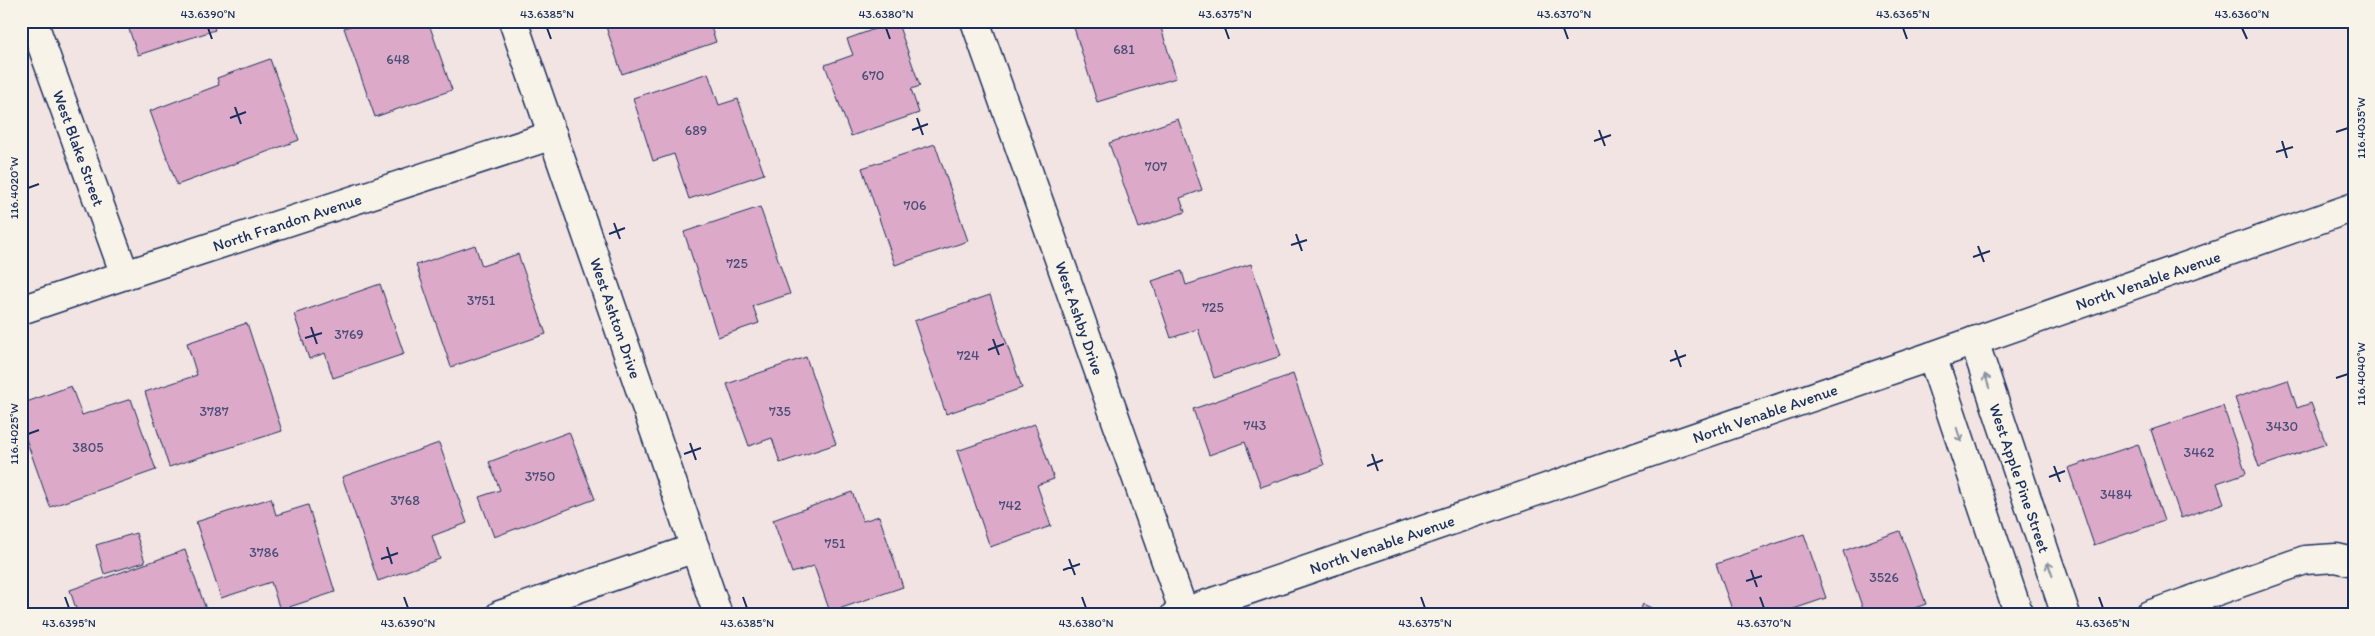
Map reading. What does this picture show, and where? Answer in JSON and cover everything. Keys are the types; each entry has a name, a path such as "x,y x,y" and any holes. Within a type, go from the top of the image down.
{"street":[{"name":"West Blake Street","path":"33,21 124,274"},
{"name":"West Ashton Drive","path":"513,21 718,615"},
{"name":"West Ashby Drive","path":"975,21 1181,614"},
{"name":"North Frandon Avenue","path":"21,310 124,274 553,135"},
{"name":"North Venable Avenue","path":"1181,614 1932,356 2354,207"},
{"name":"West Apple Pine Street","path":"1974,341 2066,615"},
{"path":"1932,356 2019,615"},
{"path":"500,615 695,548"},
{"path":"2149,615 2304,560 2336,558 2354,562"}],"building":[{"path":"126,21 212,21 215,30 138,55"},
{"path":"365,21 428,21 452,90 375,117 344,28"},
{"path":"604,21 709,21 716,42 622,74"},
{"path":"897,21 920,86 911,89 919,113 851,136 825,65 853,55 847,39"},
{"path":"1072,21 1159,21 1176,78 1097,102"},
{"path":"270,59 299,140 177,185 150,111 219,85 217,78"},
{"path":"708,73 719,105 738,99 764,174 689,199 674,154 653,161 633,98"},
{"path":"1178,119 1202,190 1180,198 1185,212 1139,228 1109,143"},
{"path":"935,144 968,241 895,265 862,168"},
{"path":"760,207 790,294 753,306 759,323 718,337 684,232"},
{"path":"475,245 482,266 518,254 546,334 451,367 416,265"},
{"path":"1251,264 1281,356 1214,378 1198,329 1171,338 1152,281 1182,271 1186,285"},
{"path":"380,284 404,354 333,378 325,353 309,359 294,314"},
{"path":"990,295 1022,388 946,414 914,321"},
{"path":"247,323 282,431 169,467 145,392 197,375 187,343"},
{"path":"806,357 836,444 780,463 772,438 749,446 727,384"},
{"path":"1293,374 1324,465 1261,487 1245,442 1209,455 1193,409"},
{"path":"2288,380 2297,408 2311,403 2326,444 2259,467 2235,398"},
{"path":"71,386 82,415 131,399 156,470 50,507 21,425 21,404"},
{"path":"2223,406 2246,473 2217,483 2224,503 2181,518 2151,430"},
{"path":"1035,424 1054,479 1037,485 1051,526 990,547 957,451"},
{"path":"569,432 595,499 494,537 479,497 500,490 489,462"},
{"path":"439,443 467,523 432,536 440,559 378,581 342,477"},
{"path":"2138,444 2164,521 2094,545 2068,468"},
{"path":"852,492 863,521 879,516 903,587 830,612 814,566 792,573 773,520"},
{"path":"271,498 276,515 308,505 335,592 280,610 271,582 221,598 196,522"},
{"path":"1900,531 1926,604 1895,615 1865,615 1843,551"},
{"path":"136,533 145,562 104,574 96,545"},
{"path":"1804,534 1826,598 1776,615 1734,615 1716,564"},
{"path":"185,550 208,615 78,615 70,590"},
{"path":"21,595 28,615 21,615"},
{"path":"1643,604 1666,615 1638,615"}]}
